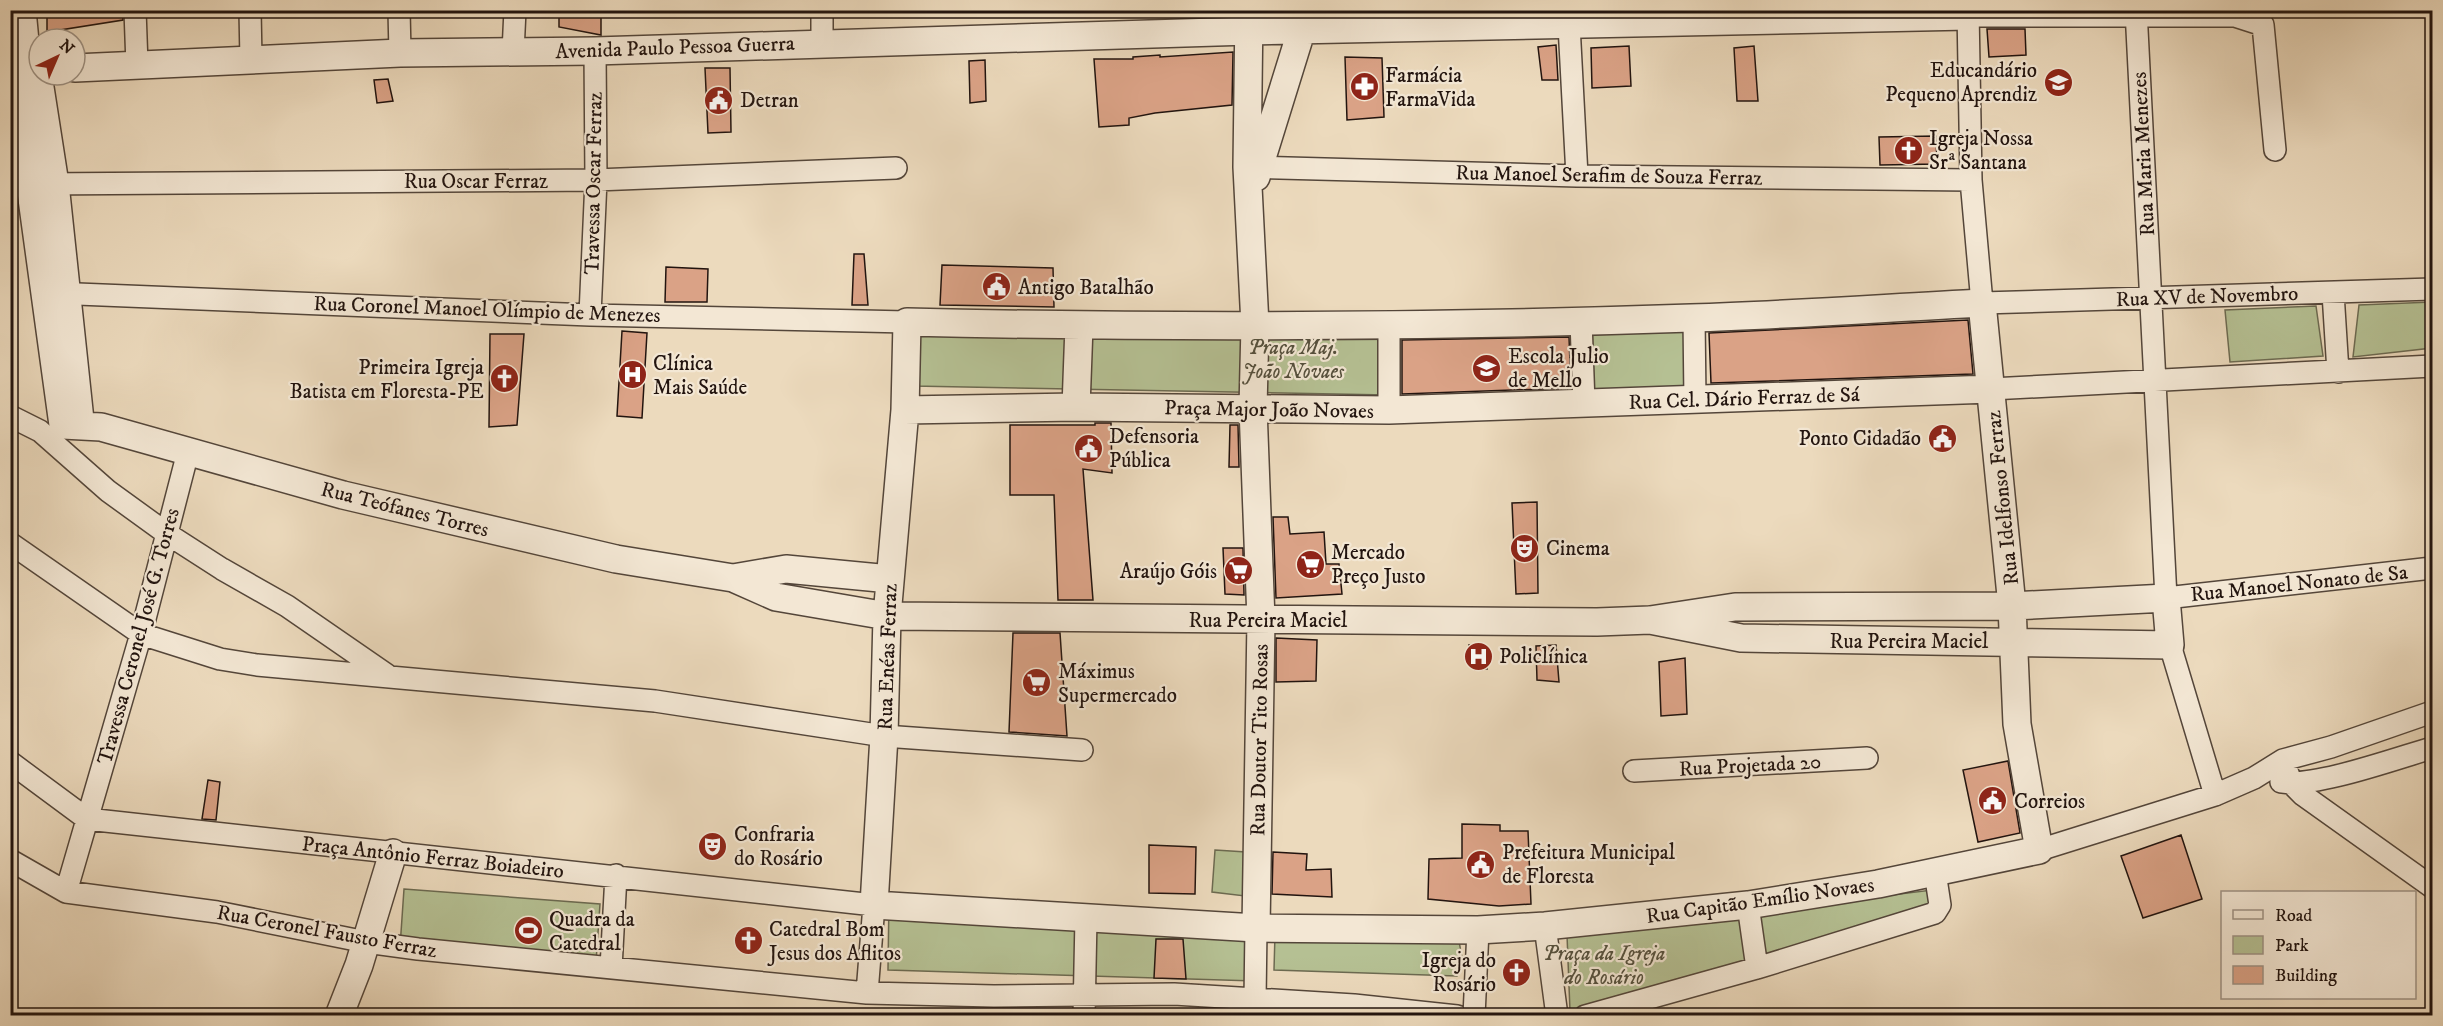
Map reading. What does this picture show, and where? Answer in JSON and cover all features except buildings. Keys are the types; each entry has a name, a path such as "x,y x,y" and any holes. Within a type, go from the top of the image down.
{"street":[{"path":"22,10 27,66"},
{"path":"135,10 138,65"},
{"path":"250,10 251,60"},
{"path":"399,10 400,53"},
{"path":"513,52 515,10"},
{"path":"822,10 822,44"},
{"path":"907,322 1079,326 1581,321 1694,318 1982,303 1971,180 1968,13 2235,13 2263,25 2275,150"},
{"name":"Avenida Paulo Pessoa Guerra","path":"87,67 400,53 595,51 822,44 1249,21 1296,24 1569,25 1784,16 1968,13"},
{"name":"Rua Maria Menezes","path":"2136,14 2153,381 2166,598"},
{"name":"Rua Doutor Tito Rosas","path":"1249,21 1253,167 1250,203 1255,325 1253,408 1261,620 1256,928"},
{"path":"1253,167 1296,24"},
{"path":"1569,25 1577,176"},
{"name":"Travessa Oscar Ferraz","path":"590,315 596,180 595,51"},
{"path":"30,87 57,293 61,427 108,491 166,533 222,569 287,606 388,675"},
{"name":"Rua Manoel Serafim de Souza Ferraz","path":"1253,167 1577,176 1971,180"},
{"name":"Rua Oscar Ferraz","path":"43,184 596,180 896,168"},
{"name":"Rua XV de Novembro","path":"1982,303 2433,289"},
{"name":"Rua Coronel Manoel Olímpio de Menezes","path":"57,293 590,315 907,322"},
{"path":"2333,293 2338,372"},
{"name":"Rua Idelfonso Ferraz","path":"1982,303 2014,640"},
{"path":"1694,318 1695,400"},
{"path":"1581,321 1584,404"},
{"name":"Rua Enéas Ferraz","path":"874,905 884,736 887,616 905,410 907,322"},
{"name":"Praça Major João Novaes","path":"905,410 1076,407 1389,411 1389,324"},
{"path":"1076,407 1079,326"},
{"path":"1991,389 2433,366"},
{"name":"Rua Cel. Dário Ferraz de Sá","path":"1389,411 1991,389"},
{"path":"10,416 61,427"},
{"name":"Rua Teófanes Torres","path":"61,427 118,431 342,495 616,560 732,578"},
{"name":"Travessa Ceronel José G. Torres","path":"66,892 141,634 188,452"},
{"path":"10,543 141,634 220,659 257,665 388,675 655,701 884,736 1082,750"},
{"name":"Rua Manoel Nonato de Sa","path":"2166,598 2433,568"},
{"path":"732,578 786,569 890,579"},
{"name":"Rua Pereira Maciel","path":"732,578 776,597 887,616 1261,620 1650,620 1735,607 1859,604 2012,606 2166,598"},
{"path":"2166,598 2170,645 2215,795"},
{"path":"1859,604 1859,642"},
{"name":"Rua Pereira Maciel","path":"1650,620 1741,638 1859,642 2014,640 2170,645"},
{"path":"2014,640 2017,724 2040,850 2215,795 2254,778 2283,760 2331,747 2433,712"},
{"path":"2254,778 2292,784 2433,748"},
{"name":"Rua Projetada 20","path":"1634,771 1867,758"},
{"path":"2283,760 2292,784 2302,795 2433,887"},
{"path":"10,762 87,819"},
{"name":"Praça Antônio Ferraz Boiadeiro","path":"87,819 874,905"},
{"name":"Rua Capitão Emílio Novaes","path":"874,905 1256,928 1478,930 1545,926 1749,904 1878,884 2040,850"},
{"path":"339,1016 366,942 393,853"},
{"name":"Rua Ceronel Fausto Ferraz","path":"10,860 66,892 217,912 366,942 867,993 1084,1005 1174,994 1354,1005 1458,1016"},
{"path":"1586,1016 1757,968 1935,913 1940,905 1935,872"},
{"path":"611,968 616,875"},
{"path":"1749,904 1757,968"},
{"path":"867,993 874,905"},
{"path":"1084,1005 1086,918"},
{"path":"1545,926 1557,1016"},
{"path":"1255,1000 1256,928"},
{"path":"1474,1016 1478,930"}],"green space":[{"path":"2432,302 2432,348 2353,357 2359,305"},
{"path":"2316,306 2323,356 2230,362 2225,310"},
{"name":"Praça Maj. João Novaes","path":"916,324 1389,324 1388,395 913,386"},
{"path":"1688,327 1689,394 1594,396 1592,328"},
{"path":"1215,850 1246,852 1245,896 1212,892"},
{"path":"404,889 600,904 596,962 400,947"},
{"name":"Praça da Igreja do Rosário","path":"1932,890 1935,908 1570,1011 1567,935"},
{"path":"889,898 1255,914 1255,981 888,970"},
{"path":"1275,934 1459,941 1462,958 1457,976 1274,970"}],"place":[{"name":"Educandário Pequeno Aprendiz","path":"2058,82"},
{"name":"Farmácia FarmaVida","path":"1364,87"},
{"name":"Detran","path":"719,100"},
{"name":"Igreja Nossa Srª Santana","path":"1908,150"},
{"name":"Antigo Batalhão","path":"997,287"},
{"name":"Escola Julio de Mello","path":"1487,368"},
{"name":"Clínica Mais Saúde","path":"632,375"},
{"name":"Primeira Igreja Batista em Floresta-PE","path":"505,379"},
{"name":"Ponto Cidadão","path":"1942,438"},
{"name":"Defensoria Pública","path":"1088,448"},
{"name":"Cinema","path":"1525,548"},
{"name":"Mercado Preço Justo","path":"1310,564"},
{"name":"Araújo Góis","path":"1238,571"},
{"name":"Policlínica","path":"1478,656"},
{"name":"Máximus Supermercado","path":"1037,683"},
{"name":"Correios","path":"1993,801"},
{"name":"Confraria do Rosário","path":"713,846"},
{"name":"Prefeitura Municipal de Floresta","path":"1481,864"},
{"name":"Quadra da Catedral","path":"528,931"},
{"name":"Catedral Bom Jesus dos Aflitos","path":"748,941"},
{"name":"Igreja do Rosário","path":"1517,972"}]}
